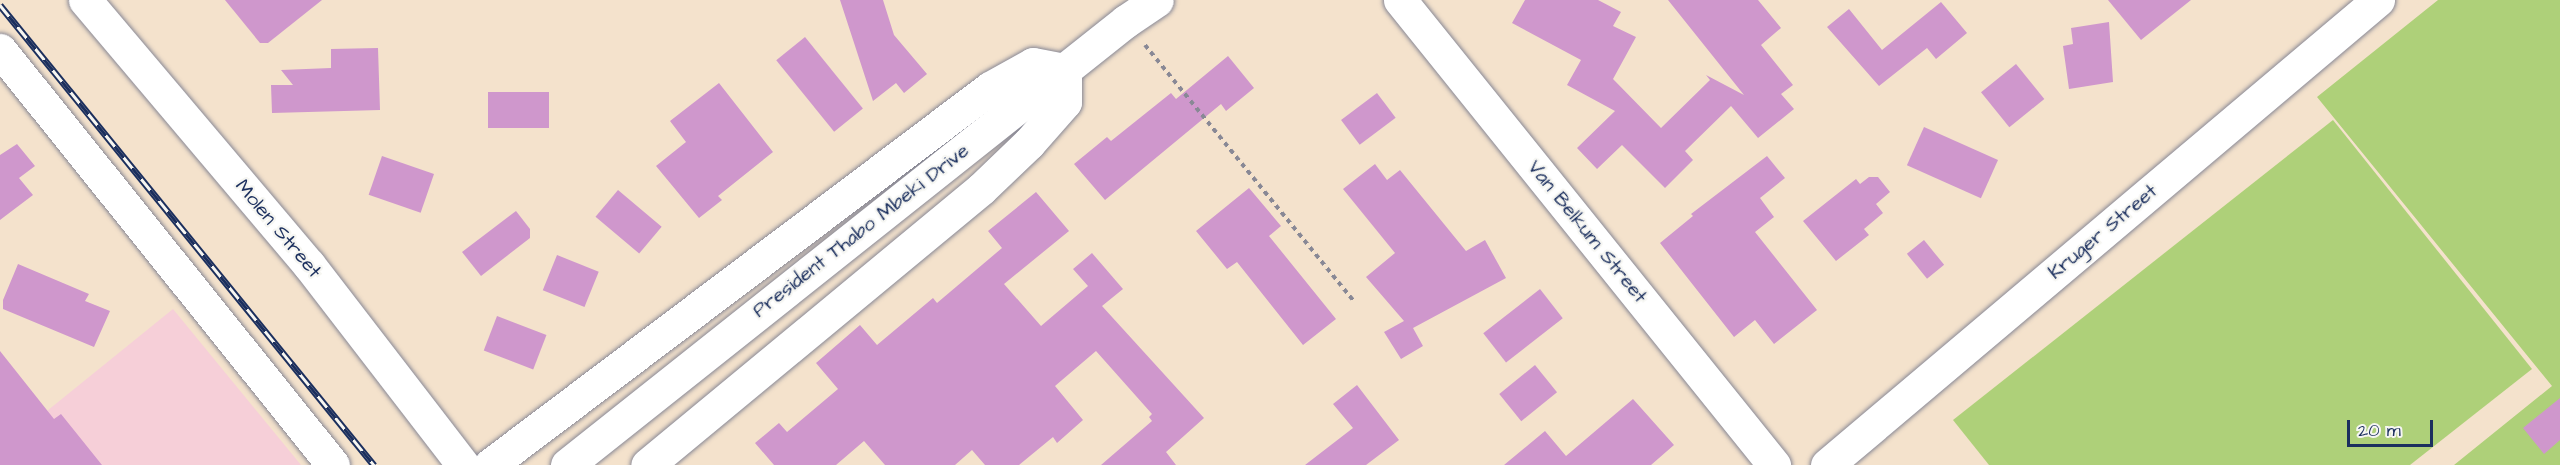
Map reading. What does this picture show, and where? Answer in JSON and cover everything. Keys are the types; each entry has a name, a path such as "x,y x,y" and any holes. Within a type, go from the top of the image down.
{"street":[{"name":"Molen Street","path":"85,0 309,265 464,465"},
{"name":"President Thabo Mbeki Drive","path":"567,465 1126,21 1157,0"},
{"name":"Van Belkum Street","path":"1400,0 1774,465"},
{"name":"Kruger Street","path":"1827,465 2378,0"},
{"path":"0,50 333,465"},
{"path":"490,465 990,88 1033,64 1065,70 1065,102 1029,143 981,189 647,465"}],"path":[{"path":"1126,21 1353,300"}],"shaded area":[{"path":"173,309 301,465 0,465 0,449"}],"green space":[{"path":"2438,0 2560,0 2560,465 2454,465 2552,386 2317,97"},
{"path":"2333,120 2532,369 2410,465 1989,465 1953,420"}],"building":[{"path":"225,0 322,0 268,43 260,43"},
{"path":"840,0 883,0 894,35 927,74 904,93 896,83 873,101"},
{"path":"1525,0 1598,0 1621,12 1613,26 1636,37 1613,79 1661,128 1710,80 1706,75 1744,95 1668,0 1758,0 1781,28 1761,45 1793,85 1781,94 1794,109 1758,138 1731,106 1685,151 1693,160 1665,188 1622,145 1597,169 1577,148 1615,111 1567,85 1581,60 1512,23"},
{"path":"2108,0 2191,0 2141,40"},
{"path":"1941,2 1967,33 1936,59 1927,48 1879,86 1827,27 1849,9 1882,50"},
{"path":"2109,22 2113,82 2069,89 2063,46 2073,44 2071,28"},
{"path":"805,37 863,108 834,132 776,60"},
{"path":"378,48 380,110 272,113 271,85 293,85 281,70 331,68 331,49"},
{"path":"1228,56 1254,88 1226,111 1221,104 1105,200 1074,164 1107,137 1111,141 1171,93 1176,99"},
{"path":"2016,64 2044,99 2009,127 1981,92"},
{"path":"719,83 773,152 718,196 722,200 699,218 656,166 686,142 670,121"},
{"path":"488,92 549,92 549,128 488,128"},
{"path":"1377,93 1396,118 1360,145 1341,120"},
{"path":"1924,127 1998,160 1981,198 1907,165"},
{"path":"17,144 35,166 19,178 33,195 0,220 0,155"},
{"path":"382,156 434,174 421,213 369,195"},
{"path":"1767,156 1785,178 1760,198 1774,217 1755,232 1817,310 1774,344 1755,320 1734,337 1660,243 1693,216 1691,214"},
{"path":"1375,164 1387,180 1400,170 1466,251 1485,240 1506,278 1413,328 1423,346 1401,359 1384,332 1404,321 1366,277 1395,253 1343,189"},
{"path":"1869,177 1878,177 1890,192 1876,204 1883,213 1864,229 1869,235 1836,261 1803,221 1856,179 1860,184"},
{"path":"1249,188 1281,226 1269,236 1336,319 1303,345 1237,262 1227,269 1196,231"},
{"path":"618,190 662,227 639,253 596,217"},
{"path":"1036,192 1069,231 1004,284 1041,326 1088,286 1073,269 1092,253 1123,289 1102,306 1204,418 1166,452 1176,465 1101,465 1152,421 1149,417 1152,414 1096,351 1055,386 1083,420 1057,443 1053,437 1019,465 985,465 972,450 955,465 885,465 864,441 836,465 774,465 755,443 779,423 787,432 838,389 816,363 860,325 877,345 933,298 937,303 1002,248 988,231"},
{"path":"516,211 530,229 530,238 481,276 462,252"},
{"path":"1924,240 1944,265 1927,279 1907,254"},
{"path":"557,255 599,272 584,307 543,290"},
{"path":"18,264 89,294 85,301 110,311 94,347 3,309 3,300"},
{"path":"1540,289 1563,318 1506,362 1483,333"},
{"path":"497,316 546,335 533,370 484,351"},
{"path":"0,351 54,419 61,414 102,465 0,465"},
{"path":"1535,365 1557,392 1521,421 1499,394"},
{"path":"1357,385 1399,440 1366,465 1305,465 1353,428 1333,404"},
{"path":"2560,398 2560,440 2544,454 2523,428"},
{"path":"1633,399 1674,445 1651,465 1504,465 1545,431 1566,456"}],"railway":[{"path":"0,5 374,465"}]}
